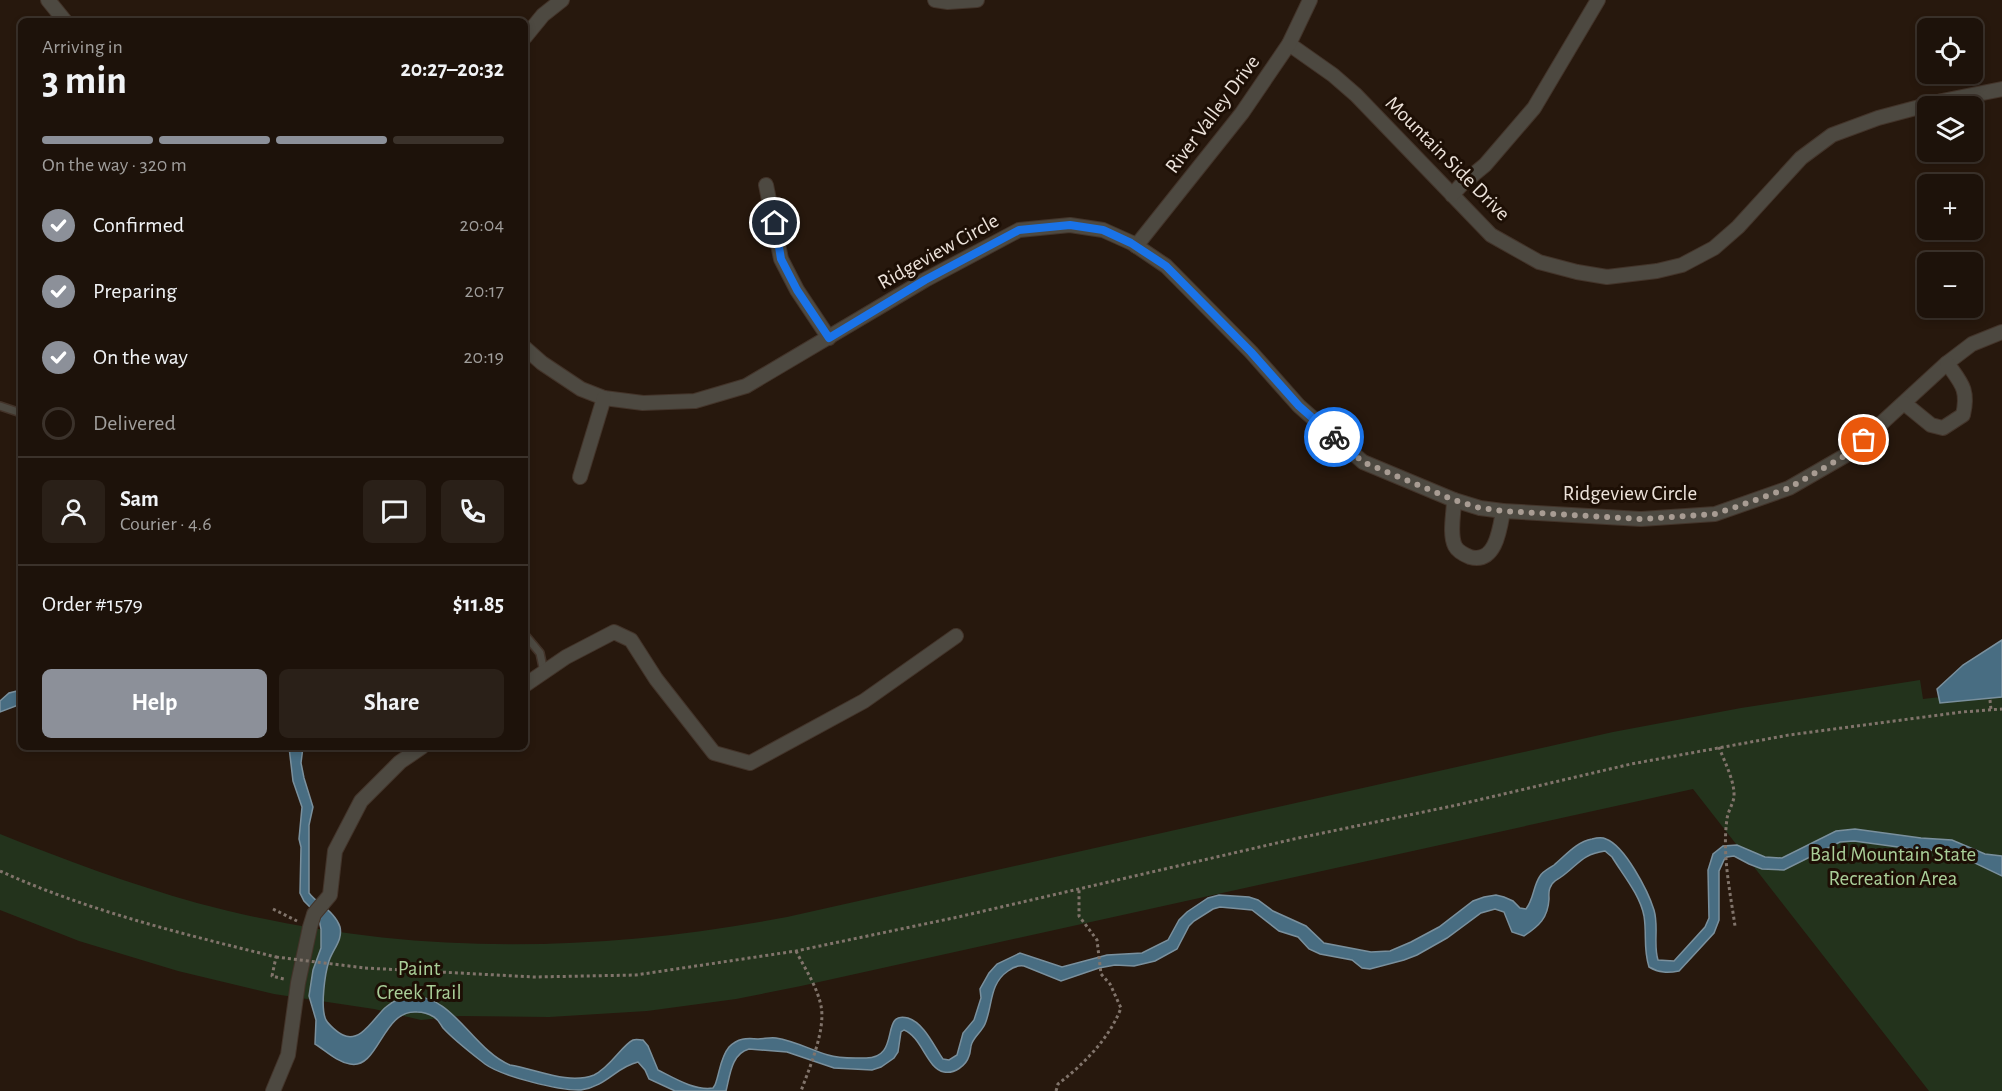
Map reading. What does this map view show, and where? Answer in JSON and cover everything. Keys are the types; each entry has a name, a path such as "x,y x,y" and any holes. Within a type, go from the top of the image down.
{"street":[{"path":"48,0 63,18"},
{"path":"528,34 543,15 562,0"},
{"path":"934,0 948,2 977,0"},
{"name":"River Valley Drive","path":"1136,246 1218,146 1289,44 1310,0"},
{"path":"1452,195 1485,165 1534,108 1598,0"},
{"name":"Mountain Side Drive","path":"1289,44 1334,75 1356,95 1491,235 1539,262 1577,273 1607,277 1657,271 1682,265 1714,248 1738,227 1801,158 1832,135 1878,118 2002,88"},
{"path":"766,185 781,259 797,290 829,338"},
{"name":"Ridgeview Circle","path":"528,351 580,389 604,398 643,403 695,401 746,386 925,280 1019,230 1070,225 1103,230 1136,246 1166,266 1251,352 1299,406 1363,462 1454,500 1480,508 1641,519 1715,514 1789,488 1848,454 1947,363 1972,344 2002,332"},
{"path":"1904,403 1931,425 1943,428 1963,415 1967,400 1962,386 1947,363"},
{"path":"580,477 604,398"},
{"path":"1454,500 1455,546 1463,555 1475,558 1487,555 1496,544 1503,511"},
{"path":"528,683 566,657 614,632 631,640 656,680 714,753 750,763 864,701 956,636"},
{"path":"273,1091 288,1055 298,982 310,927 314,914 330,894 335,851 361,801 400,762 418,750"}],"lane":[{"path":"0,406 18,412"},
{"path":"528,639 540,653 544,672"}],"path":[{"path":"1990,700 1990,710"},
{"path":"0,871 100,909 195,937 276,957 365,968 534,977 636,975 796,951 958,917 1631,764 1789,735 2002,709"},
{"path":"1719,747 1732,783 1734,796 1727,818 1726,838 1727,866 1735,926"},
{"path":"1056,1091 1058,1084 1075,1071 1106,1036 1117,1020 1121,1008 1110,984 1101,974 1097,940 1079,916 1079,889"},
{"path":"273,909 310,927"},
{"path":"796,951 814,984 822,1008 819,1038 801,1091"},
{"path":"272,976 276,957"}],"green space":[{"name":"Paint Creek Trail","path":"1920,680 1923,699 2002,690 2002,1091 1929,1091 1693,789 801,986 736,999 647,1011 549,1017 460,1016 421,1020 374,1009 274,994 178,971 79,941 0,910 0,834 98,871 197,903 271,920 344,933 418,941 491,944 564,943 638,938 787,917 1613,732 1741,708"}],"water":[{"path":"2002,640 2002,697 1940,703 1937,689 1963,665"},
{"path":"18,691 18,705 0,712 0,701 9,693"},
{"path":"289,750 303,750 301,763 313,807 309,825 309,893 338,921 341,932 327,966 323,999 326,1020 336,1031 350,1037 356,1036 395,1001 408,997 425,998 450,1013 484,1047 510,1065 563,1077 584,1078 600,1072 629,1043 634,1040 643,1040 658,1070 699,1088 713,1088 726,1051 739,1040 776,1038 833,1056 865,1058 876,1056 883,1051 891,1027 899,1017 908,1018 919,1025 943,1059 949,1060 957,1055 963,1033 974,1020 981,998 980,989 997,964 1020,953 1062,967 1107,955 1142,953 1168,940 1179,920 1187,912 1208,898 1219,895 1249,897 1258,900 1273,911 1306,926 1324,943 1371,952 1390,951 1439,927 1473,901 1484,897 1496,895 1504,897 1513,901 1520,908 1526,909 1543,873 1581,843 1603,838 1621,850 1647,892 1655,916 1658,960 1674,961 1705,927 1709,918 1708,870 1713,854 1723,846 1737,845 1765,857 1782,858 1836,831 1855,829 1952,840 1985,854 2002,856 2002,876 1950,851 1920,850 1854,841 1840,842 1784,870 1762,869 1734,856 1727,857 1719,871 1719,920 1714,933 1679,971 1671,972 1649,967 1642,908 1626,878 1612,857 1605,851 1585,857 1553,883 1549,889 1545,916 1524,936 1512,932 1504,912 1495,909 1481,913 1447,938 1417,955 1370,969 1362,968 1352,960 1320,954 1309,949 1298,937 1279,931 1252,910 1220,907 1194,921 1177,949 1155,961 1134,966 1115,965 1099,968 1061,981 1024,966 1012,968 1002,976 994,988 988,1017 972,1043 967,1060 952,1072 938,1070 915,1039 904,1030 901,1032 898,1052 894,1058 872,1070 834,1068 787,1052 749,1049 738,1056 735,1061 726,1091 675,1091 649,1079 638,1062 623,1068 598,1085 572,1090 531,1082 493,1069 458,1042 436,1018 421,1012 405,1014 396,1020 368,1058 360,1063 350,1064 341,1061 315,1044 316,1020 309,996 313,970 321,948 321,929 318,915 304,901 300,893 301,847 299,839 302,807 293,781"}],"way so far":[{"path":"1334,437 1363,462 1454,500 1480,508 1641,519 1715,514 1733,508 1789,488 1848,454 1864,440"}],"route":[{"path":"775,223 781,259 797,290 829,338 925,280 1019,230 1070,225 1103,230 1131,243 1166,266 1251,352 1299,406 1334,437"}],"park label":[{"name":"Bald Mountain State Recreation Area","path":"1893,866"}]}
